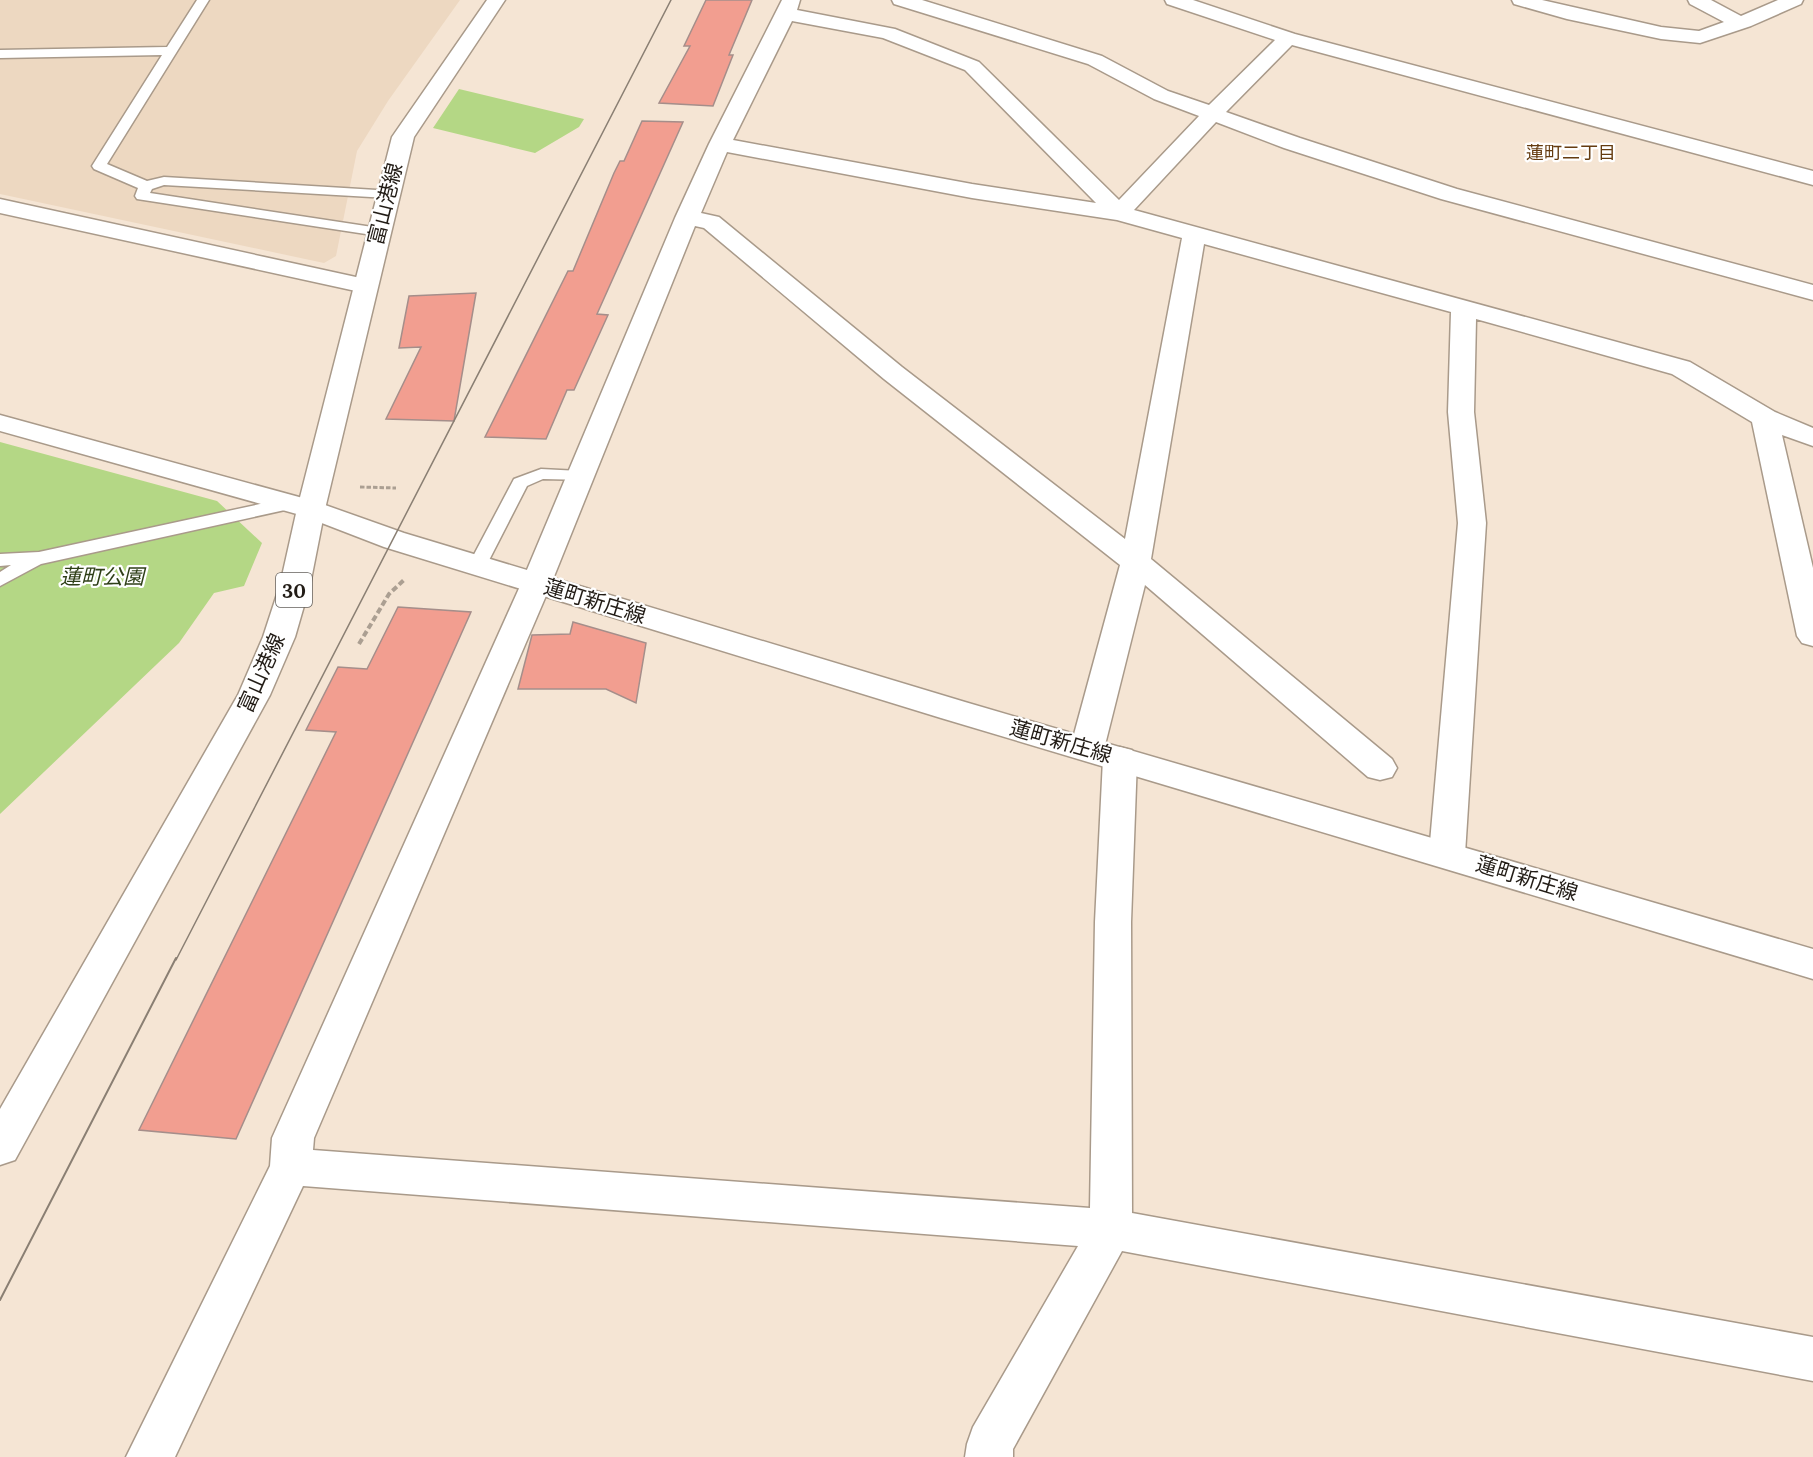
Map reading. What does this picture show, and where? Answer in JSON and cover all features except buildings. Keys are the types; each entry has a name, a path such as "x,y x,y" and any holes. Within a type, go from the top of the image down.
{"street":[{"name":"富山港線","path":"0,1147 254,694 279,637 296,585 300,507 365,286 403,137 496,0"},
{"path":"901,0 1095,60 1161,95 1292,143 1449,195 1813,293"},
{"path":"1174,0 1288,38 1813,178"},
{"path":"1521,0 1568,13 1661,33 1700,37 1794,0"},
{"path":"1697,0 1740,23"},
{"path":"150,1457 291,1167 293,1138 536,584 687,218 720,144 789,7 888,33 972,66 1119,213"},
{"path":"1119,213 1212,114 1288,38"},
{"path":"720,144 972,191 1119,213 1681,368 1765,418 1813,438"},
{"path":"0,206 365,286"},
{"path":"687,218 711,222 893,373 1136,562 1380,768"},
{"path":"989,1457 990,1444 1111,1229 1113,922 1104,754 1194,235"},
{"path":"1447,854 1472,523 1461,412 1464,308"},
{"path":"1765,418 1813,636"},
{"name":"蓮町新庄線","path":"0,423 300,507 394,540 478,564 536,584 1813,964"},
{"path":"291,1167 1111,1229 1813,1359"}],"lane":[{"path":"203,0 99,166 146,186 164,181 388,194"},
{"path":"0,54 171,51"},
{"path":"146,186 142,196 379,232"},
{"path":"478,564 520,483 540,474 580,476"},
{"path":"0,560 39,558 300,507"},
{"path":"0,580 39,558"}],"path":[{"path":"351,487 396,488"},
{"path":"359,644 389,594 435,552"}],"shaded area":[{"path":"0,0 460,0 388,101 357,151 336,256 324,263 0,194"}],"green space":[{"path":"459,89 584,119 579,127 535,153 433,128"},
{"name":"蓮町公園","path":"0,442 217,501 262,543 244,586 214,593 179,643 0,814"}],"tram line":[{"path":"176,960 671,0"},
{"path":"0,1300 176,958"}],"district":[{"name":"蓮町二丁目","path":"1571,152"}]}
